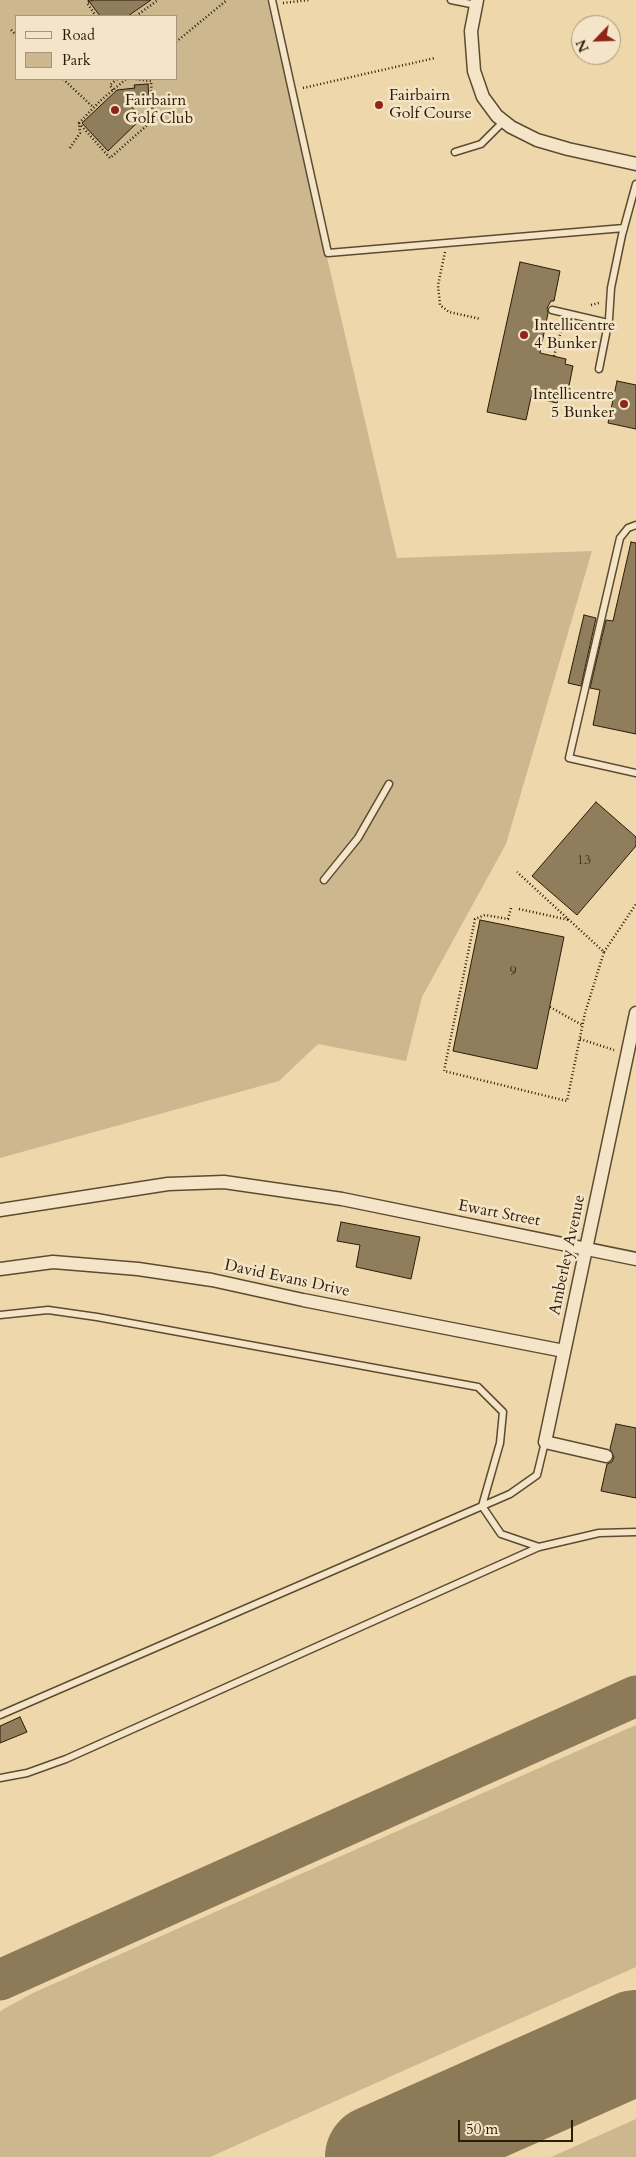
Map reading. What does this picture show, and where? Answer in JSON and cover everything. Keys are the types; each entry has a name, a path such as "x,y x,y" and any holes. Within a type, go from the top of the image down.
{"street":[{"path":"476,3 471,31 473,64 480,92 492,111 503,122 549,144 636,164"},
{"name":"Amberley Avenue","path":"545,1442 636,1013"},
{"name":"Ewart Street","path":"0,1210 168,1184 224,1182 342,1199 636,1258"},
{"name":"David Evans Drive","path":"0,1269 52,1262 138,1269 212,1280 303,1300 564,1351"},
{"path":"545,1442 606,1456"}],"lane":[{"path":"451,0 476,3"},
{"path":"275,1 292,90 328,253 624,228"},
{"path":"455,152 481,144 503,122"},
{"path":"599,370 608,323 609,297 636,184"},
{"path":"552,310 608,323"},
{"path":"636,525 628,528 620,538 569,758 636,773"},
{"path":"324,880 358,838 389,784"},
{"path":"0,1315 48,1310 88,1316 478,1387 503,1412 500,1444 482,1506 500,1534 539,1547"},
{"path":"0,1715 518,1489 537,1475 545,1442"},
{"path":"0,1778 27,1773 66,1759 539,1547 599,1533 636,1532"}],"path":[{"path":"92,0 87,3 95,15"},
{"path":"140,15 158,0"},
{"path":"178,40 227,0"},
{"path":"275,1 291,4 309,0"},
{"path":"11,30 15,34"},
{"path":"292,90 434,58"},
{"path":"64,80 93,108"},
{"path":"112,90 110,85 116,80"},
{"path":"70,148 80,133 79,123 125,80"},
{"path":"79,123 110,158 153,120 151,81 143,80"},
{"path":"448,244 438,285 440,304 449,312 481,319"},
{"path":"554,356 566,314"},
{"path":"518,872 604,952"},
{"path":"511,908 508,919 485,915 475,919 444,1071 567,1101 582,1026 604,952 636,904"},
{"path":"519,909 570,921"},
{"path":"550,1007 582,1026"},
{"path":"580,1039 609,1048 627,1057"}],"green space":[{"path":"0,0 267,0 397,558 592,551 506,844 422,997 406,1061 318,1044 279,1081 0,1158"},
{"path":"636,1725 636,1967 210,2157 0,2157 0,2012 2,2010 33,1993"},
{"path":"636,2119 636,2157 551,2157"}],"building":[{"path":"88,0 151,0 129,15 99,15"},
{"name":"Fairbairn Golf Club","path":"148,84 149,100 127,102 142,118 108,151 82,123 117,90 135,88 134,85"},
{"name":"Intellicentre 4 Bunker","path":"520,262 560,271 554,301 551,301 547,308 548,313 540,353 566,359 565,364 573,366 566,401 558,399 557,403 531,397 526,420 487,412"},
{"name":"Intellicentre 5 Bunker","path":"617,381 636,385 636,429 608,423"},
{"path":"631,542 636,543 636,734 593,725 600,690 590,688 606,620 613,621"},
{"path":"584,615 596,618 581,686 568,683"},
{"path":"596,802 636,837 636,846 577,915 532,876"},
{"path":"480,920 564,937 537,1069 453,1051"},
{"path":"341,1222 420,1237 411,1279 356,1267 360,1245 337,1241"},
{"path":"616,1424 636,1428 636,1498 601,1491 607,1464 612,1462 614,1457 610,1449"},
{"path":"20,1717 27,1732 0,1743 0,1726"}],"taxiway":[{"path":"0,1980 636,1696"}],"runway":[{"path":"377,2157 636,2042"}],"place":[{"name":"Fairbairn Golf Course","path":"379,105"},
{"name":"Fairbairn Golf Club","path":"115,110"},
{"name":"Intellicentre 4 Bunker","path":"524,335"},
{"name":"Intellicentre 5 Bunker","path":"624,404"}]}
